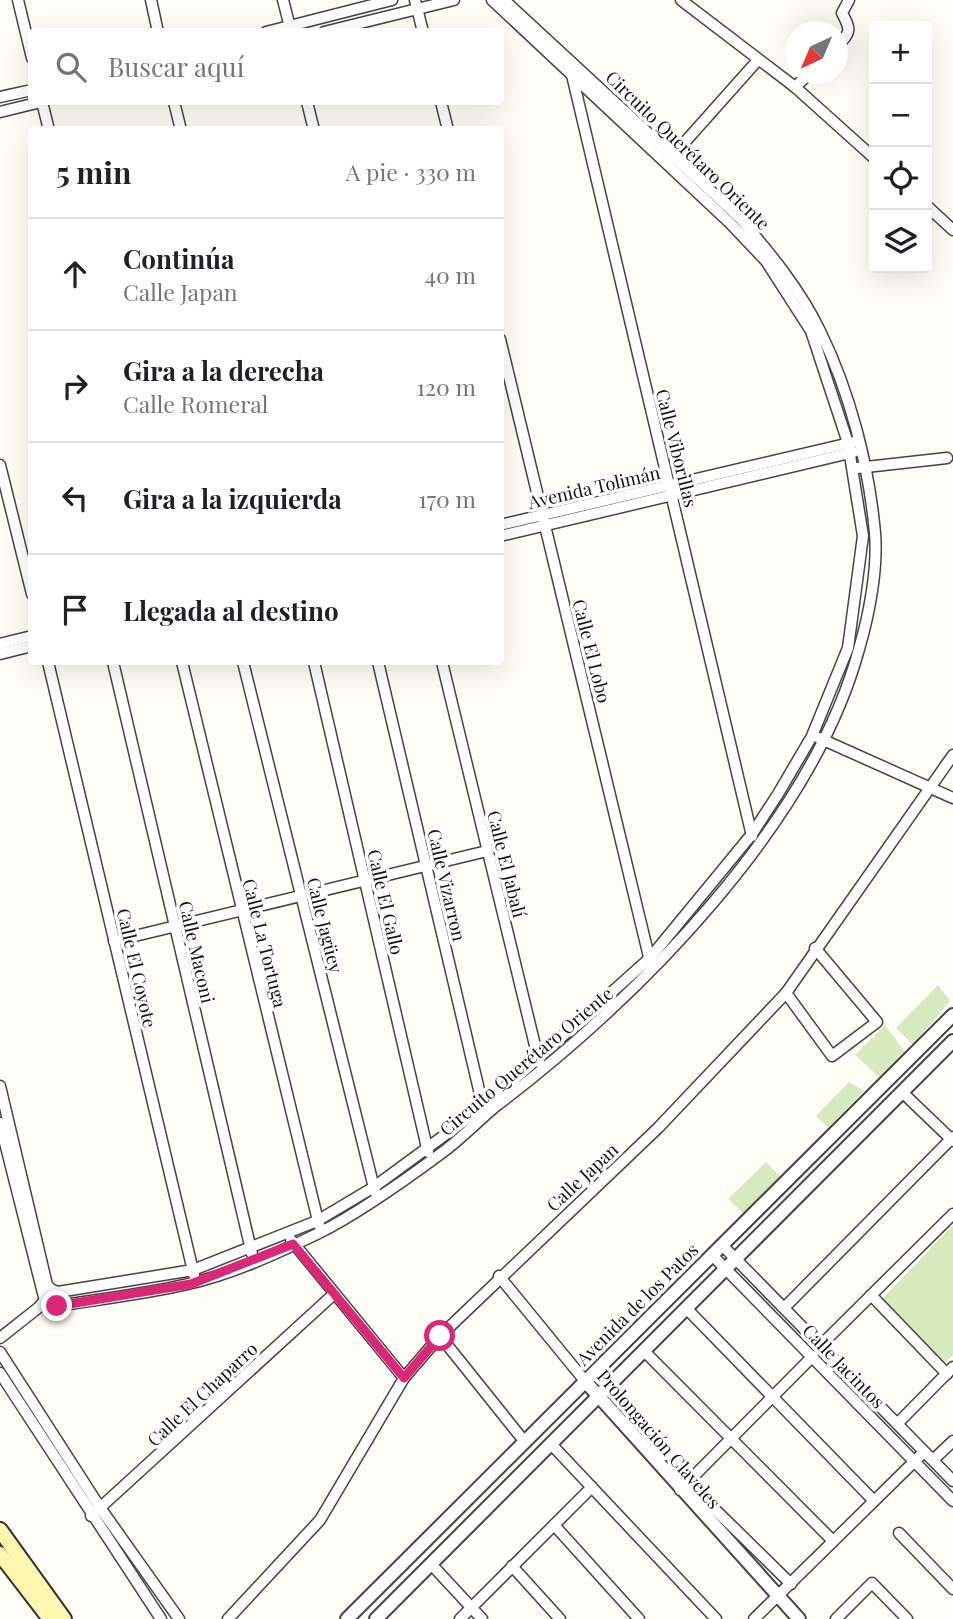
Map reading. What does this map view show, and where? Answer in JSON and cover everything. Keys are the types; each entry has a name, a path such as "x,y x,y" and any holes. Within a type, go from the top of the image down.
{"main road":[{"path":"0,1530 64,1619"},
{"path":"0,1554 50,1619"}],"street":[{"path":"18,0 28,41"},
{"path":"151,0 157,28"},
{"path":"284,0 290,28"},
{"path":"294,28 393,0"},
{"path":"338,28 416,5 454,0"},
{"name":"Circuito Querétaro Oriente","path":"45,1301 57,1306 196,1282 255,1261 375,1192 430,1154 484,1111 542,1073 653,971 693,927 756,847 789,799 823,740 844,696 860,649 875,536 854,447 819,329 739,217 669,161 492,0"},
{"name":"Circuito Querétaro Oriente","path":"504,0 568,56 669,161"},
{"path":"681,0 795,87 869,154"},
{"path":"846,21 842,13 849,0"},
{"path":"416,5 423,28"},
{"name":"Calle Viborillas","path":"568,56 613,257 672,490 756,847"},
{"path":"669,161 758,60"},
{"path":"795,87 798,84"},
{"path":"0,97 28,91"},
{"path":"0,111 28,105"},
{"path":"42,105 48,126"},
{"path":"175,105 180,126"},
{"path":"308,105 313,126"},
{"path":"442,105 447,126"},
{"path":"931,210 953,230"},
{"name":"Calle El Lobo","path":"504,355 653,971"},
{"name":"Avenida Tolimán","path":"504,535 545,520 854,447"},
{"path":"858,468 947,457"},
{"path":"0,465 28,578"},
{"name":"Circuito Querétaro Oriente","path":"484,1111 537,1059 650,958 751,834 812,736 848,648 863,536 858,468"},
{"name":"Avenida Tolimán","path":"504,525 545,520"},
{"path":"856,598 868,600"},
{"path":"0,644 28,637"},
{"path":"0,654 28,647"},
{"name":"Calle El Coyote","path":"49,665 196,1282"},
{"name":"Calle Maconi","path":"114,665 255,1261"},
{"name":"Calle La Tortuga","path":"183,665 319,1226"},
{"name":"Calle Jagüey","path":"244,665 375,1192"},
{"name":"Calle El Gallo","path":"315,665 430,1154"},
{"name":"Calle Vizarron","path":"379,665 484,1111"},
{"name":"Calle El Jabalí","path":"443,665 542,1073"},
{"path":"812,736 953,798"},
{"name":"Calle Japan","path":"229,1619 320,1520 404,1378 440,1336 499,1276 658,1128 786,993 815,948 953,755"},
{"path":"114,941 487,850"},
{"path":"786,993 832,1056 877,1022 815,948"},
{"name":"Avenida de los Patos","path":"346,1619 953,1015"},
{"path":"376,1619 953,1041"},
{"path":"0,1086 47,1285 52,1290 45,1301 0,1338"},
{"path":"784,1308 952,1139 902,1093"},
{"path":"0,1123 45,1301"},
{"path":"821,1345 953,1214"},
{"path":"291,1239 404,1378"},
{"name":"Circuito Querétaro Oriente","path":"52,1290 58,1293 192,1270 291,1239"},
{"name":"Calle Jacintos","path":"722,1245 953,1481"},
{"name":"Calle Jacintos","path":"712,1255 953,1501"},
{"name":"Prolongación Claveles","path":"499,1276 597,1397 684,1486 776,1597 799,1619"},
{"name":"Calle El Chaparro","path":"91,1517 334,1294"},
{"path":"871,1295 950,1370 898,1423"},
{"path":"687,1308 874,1500"},
{"path":"440,1336 524,1441"},
{"path":"644,1351 833,1541"},
{"path":"0,1352 101,1509 179,1619"},
{"path":"791,1584 684,1486 813,1356"},
{"path":"0,1373 91,1517 161,1619"},
{"path":"933,1460 953,1441"},
{"path":"551,1444 716,1619"},
{"path":"754,1619 925,1452"},
{"path":"505,1461 520,1475"},
{"path":"460,1619 592,1487"},
{"path":"554,1525 639,1619"},
{"path":"899,1533 953,1588"},
{"path":"431,1564 482,1619"},
{"path":"512,1566 560,1619"},
{"path":"836,1619 872,1583 906,1619"}],"green space":[{"path":"938,985 950,1001 913,1045 896,1028"},
{"path":"885,1025 905,1052 880,1078 855,1055"},
{"path":"849,1082 864,1091 828,1128 816,1116"},
{"path":"766,1162 781,1177 744,1214 728,1199"},
{"path":"953,1225 953,1355 945,1363 882,1299"}],"route":[{"path":"57,1306 191,1284 293,1244 404,1378 440,1336"}]}
